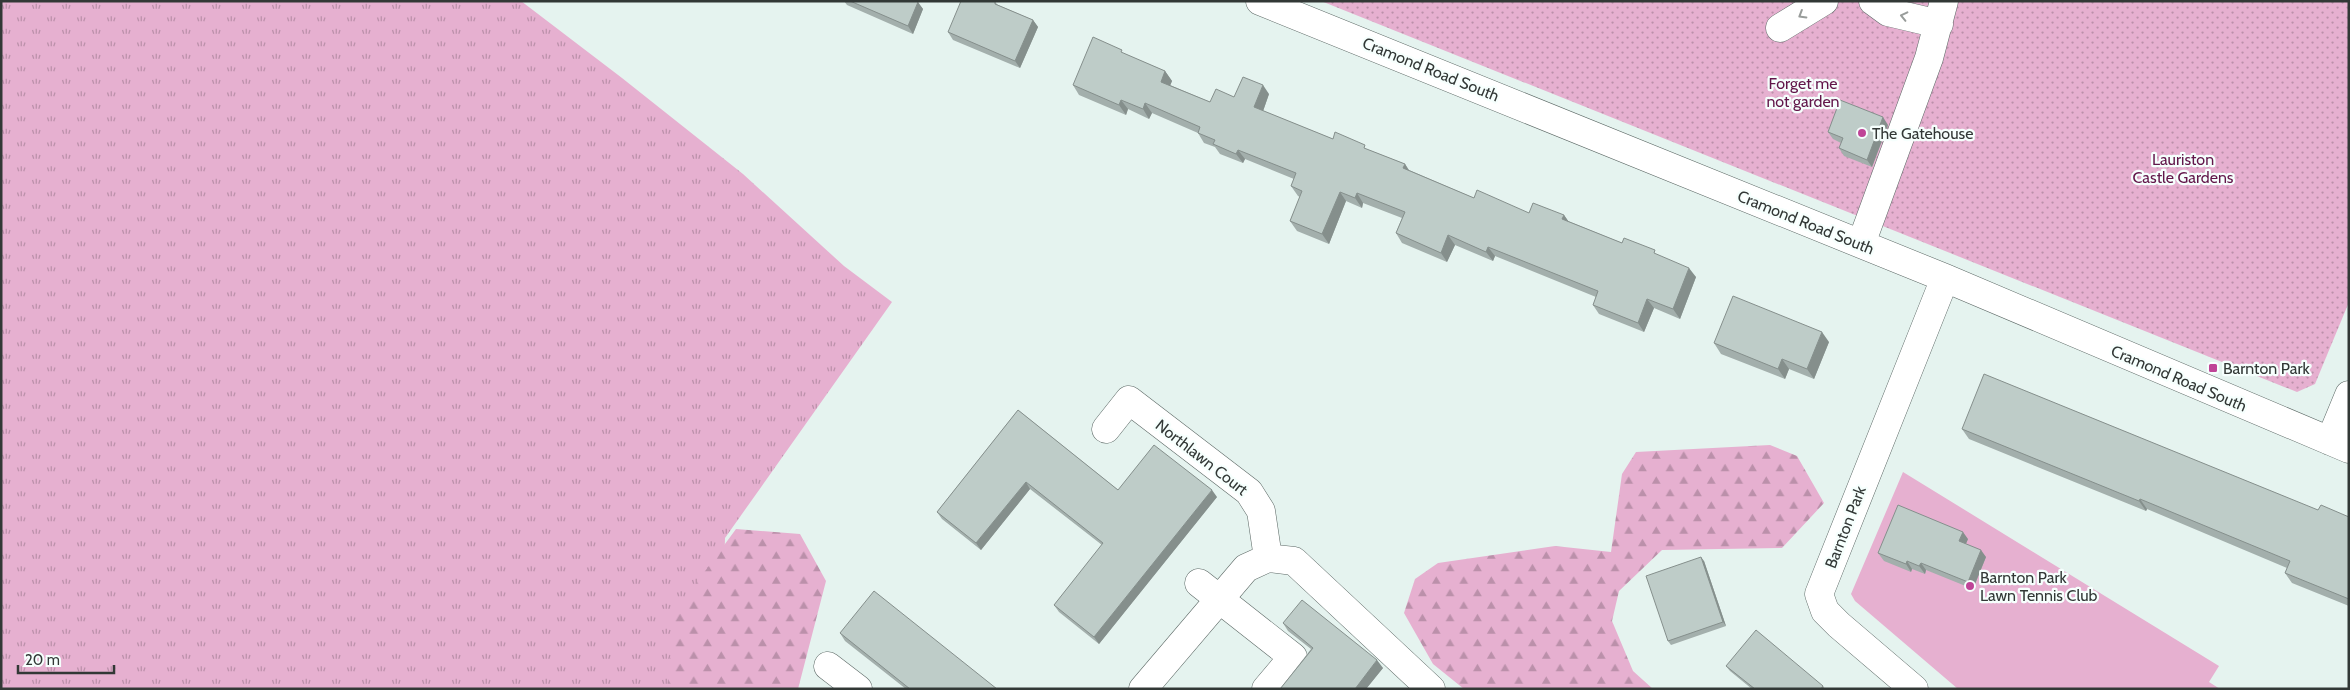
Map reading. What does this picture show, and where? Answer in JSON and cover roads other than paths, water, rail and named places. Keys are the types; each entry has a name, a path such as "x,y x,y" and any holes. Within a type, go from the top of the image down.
{"street":[{"name":"Cramond Road South","path":"1260,1 1945,278 2339,445"},
{"path":"1780,28 1824,1"},
{"path":"1861,244 1930,58 1941,12 1888,12 1873,1"},
{"name":"Barnton Park","path":"1914,689 1839,625 1825,611 1819,594 1945,278"},
{"path":"2339,445 2349,395"},
{"name":"Northlawn Court","path":"1106,429 1129,400 1249,492 1261,511 1268,558"},
{"path":"1143,689 1221,600 1246,568 1268,558 1294,561 1431,689"},
{"path":"1199,583 1293,657 1266,689"},
{"path":"828,666 858,689"}],"place":[{"name":"The Gatehouse","path":"1862,133"},
{"name":"Barnton Park","path":"2213,368"},
{"name":"Barnton Park Lawn Tennis Club","path":"1970,586"}],"park label":[{"name":"Forget me not garden","path":"1803,92"},
{"name":"Lauriston Castle Gardens","path":"2183,168"}]}
